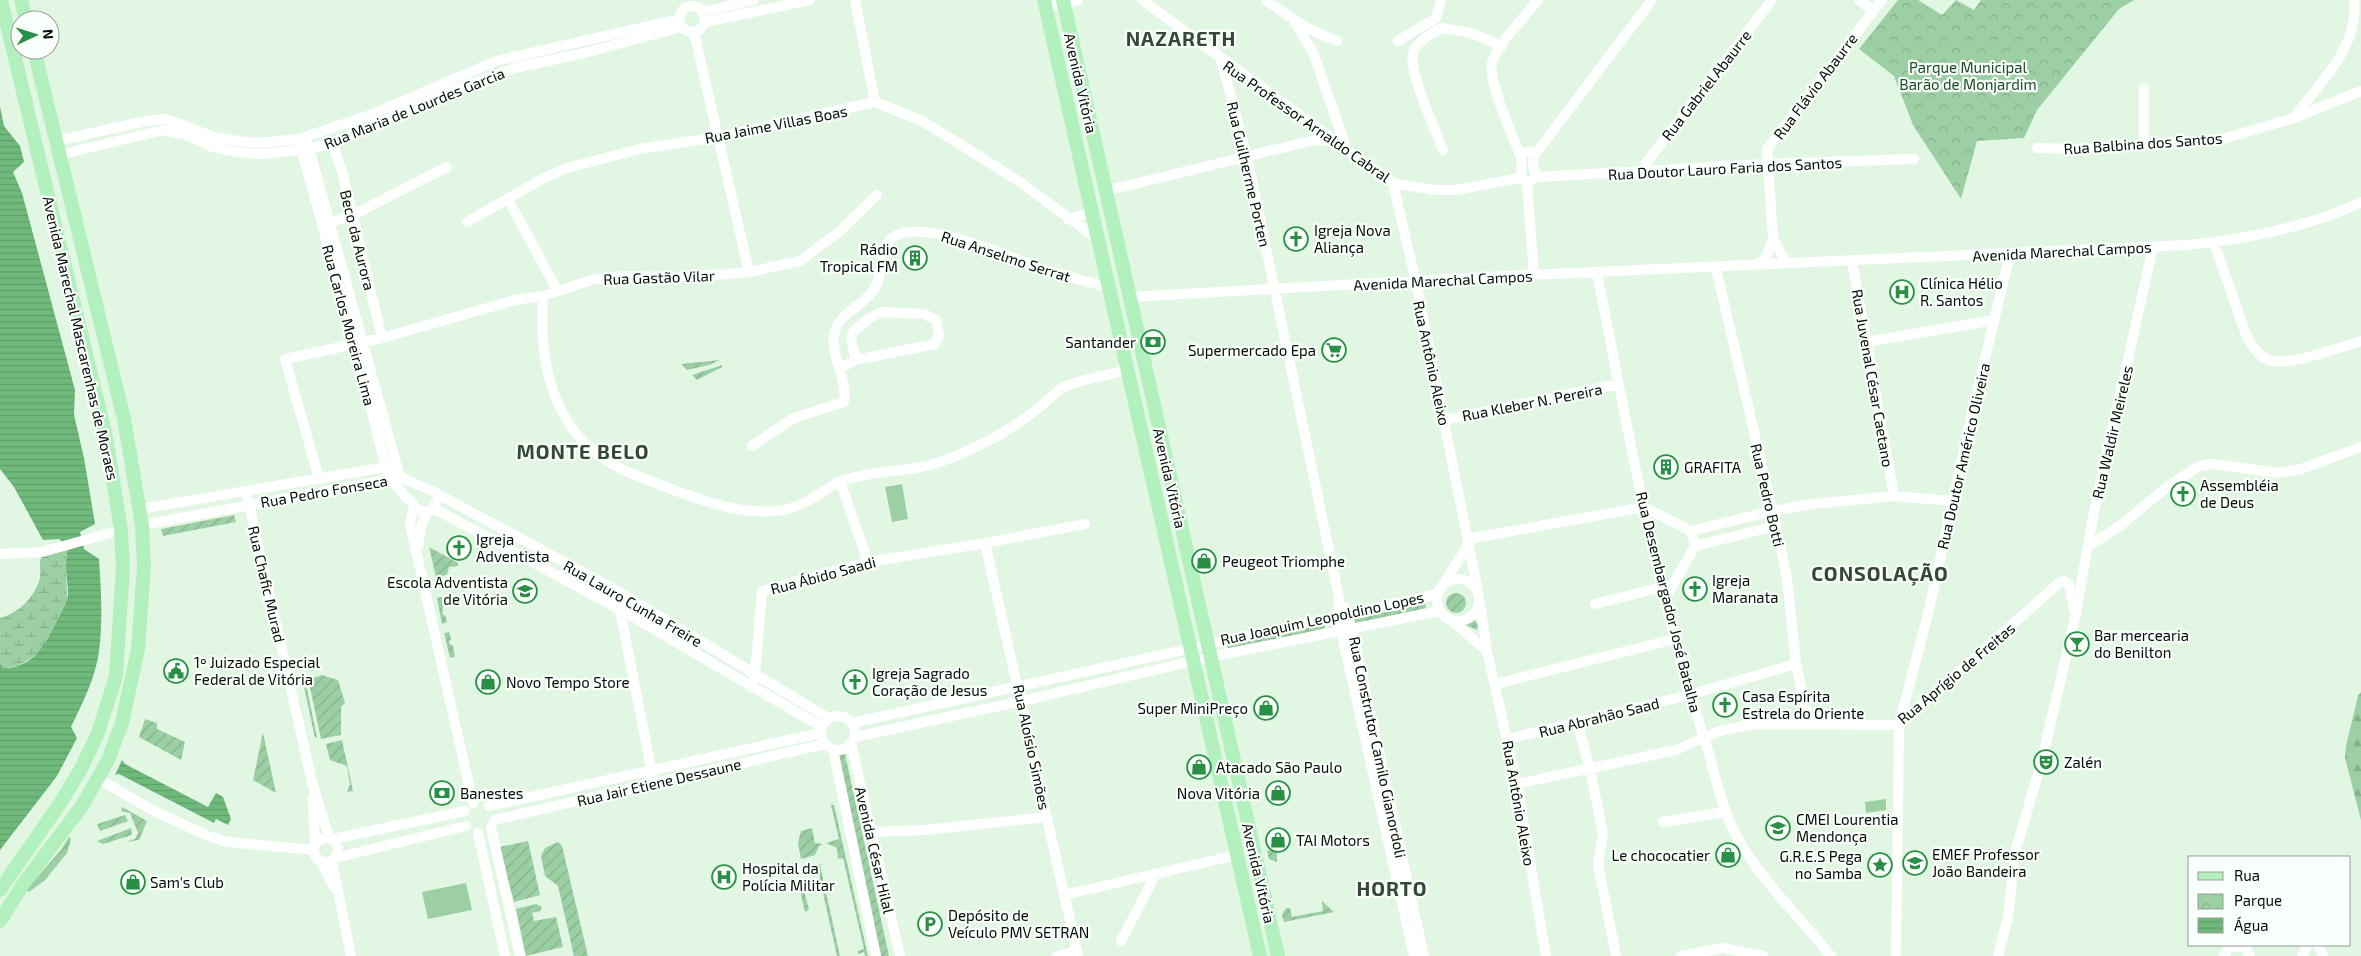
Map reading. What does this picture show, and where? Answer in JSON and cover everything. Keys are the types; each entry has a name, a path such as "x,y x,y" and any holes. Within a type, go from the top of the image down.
{"main road":[{"name":"Avenida Marechal Mascarenhas de Moraes","path":"0,890 61,802 98,733 116,676 123,596 121,530 106,437 1,0"},
{"name":"Avenida Vitória","path":"1063,2 1278,956"},
{"name":"Avenida Vitória","path":"1045,3 1260,956"},
{"name":"Avenida Marechal Mascarenhas de Moraes","path":"0,921 24,883 55,844 99,779 122,723 138,649 144,567 140,509 124,419 36,60"},
{"path":"1105,270 1115,292 1129,297"},
{"path":"116,496 133,518 142,525"},
{"path":"91,748 93,764 99,779"}],"street":[{"path":"702,12 754,0"},
{"path":"705,22 810,0"},
{"path":"855,0 875,102 922,121 1020,182 1099,240"},
{"path":"1045,3 1078,0"},
{"name":"Rua Professor Arnaldo Cabral","path":"1142,0 1393,183 1435,190 1455,190 1524,180"},
{"path":"1266,0 1320,35 1337,41"},
{"path":"1398,42 1436,18 1441,0"},
{"path":"1534,275 1522,164 1494,83 1492,63 1502,46 1538,0"},
{"path":"1524,180 1537,177 1533,166 1534,156 1652,0"},
{"name":"Rua Gabriel Abaurre","path":"1646,172 1646,163 1772,0"},
{"path":"1859,0 1873,11"},
{"name":"Rua Flávio Abaurre","path":"1787,264 1773,239 1766,164 1767,150 1882,0"},
{"path":"2294,118 2339,62 2352,28 2354,0"},
{"path":"687,3 700,8 702,12 705,22 702,28 694,32 685,31 680,23 683,8 687,3"},
{"path":"1436,18 1442,28"},
{"path":"1293,19 1320,67 1347,150"},
{"name":"Rua Maria de Lourdes Garcia","path":"59,155 163,130 190,136 212,147 237,152 260,154 305,150 332,143 496,61 680,23"},
{"path":"1443,150 1416,80 1412,62 1413,53 1418,45 1442,28 1471,33 1502,46"},
{"path":"694,32 749,272"},
{"name":"Rua Guilherme Porten","path":"1221,59 1247,157 1275,290"},
{"path":"2144,89 2144,145"},
{"name":"Rua Balbina dos Santos","path":"2038,148 2075,149 2223,139 2294,118 2361,90"},
{"name":"Rua Maria de Lourdes Garcia","path":"56,141 146,121 166,119 214,137 238,141 259,143 303,138 429,95"},
{"name":"Rua Jaime Villas Boas","path":"466,222 544,178 574,166 640,149 718,137 875,102"},
{"path":"1311,141 1312,123"},
{"name":"Rua Carlos Moreira Lima","path":"303,138 359,343"},
{"path":"1106,191 1330,138"},
{"name":"Beco da Aurora","path":"332,143 342,171 351,216 382,338"},
{"name":"Rua Carlos Moreira Lima","path":"305,150 330,222 390,467 395,479 414,504"},
{"path":"1520,154 1530,151 1534,156"},
{"name":"Rua Doutor Lauro Faria dos Santos","path":"1537,177 1766,164 1914,159"},
{"path":"330,222 351,216 447,168"},
{"name":"Rua Antônio Aleixo","path":"1393,183 1416,282 1468,541 1472,570 1478,591"},
{"name":"Rua Gastão Vilar","path":"359,343 515,300 543,296 591,280 623,276 679,277 749,272 804,260 839,232 877,195"},
{"path":"508,199 557,290"},
{"name":"Avenida Marechal Campos","path":"1129,297 1534,275 1716,268 2214,243 2309,221 2359,205"},
{"path":"1068,219 1092,212"},
{"name":"Rua Anselmo Serrat","path":"752,446 794,418 844,402 846,391 834,347 834,335 837,325 846,314 874,289 880,273 883,253 889,240 905,231 932,233 967,241 1042,268 1109,288"},
{"path":"1757,265 1766,258 1773,239"},
{"path":"2214,243 2246,334 2252,346 2266,359 2283,362 2361,341"},
{"name":"Rua Waldir Meireles","path":"1998,956 2008,917 2015,853 2042,760 2075,618 2093,517 2153,246"},
{"name":"Rua Doutor Américo Oliveira","path":"1896,956 1899,725 1928,614 1952,501 2010,254"},
{"name":"Rua Juvenal César Caetano","path":"1852,261 1894,496"},
{"name":"Rua Pedro Botti","path":"1716,268 1776,526 1786,578 1796,664 1809,723"},
{"name":"Rua Desembargador José Batalha","path":"1597,273 1662,587 1689,695 1705,739 1724,812 1755,865 1831,956"},
{"name":"Rua Construtor Camilo Gianordoli","path":"1275,290 1414,956"},
{"path":"543,296 541,326 550,385 556,403 576,434 596,454 624,470 688,495 753,512 769,512 793,508 840,481 875,473 917,468 946,460 982,444 1010,428 1061,388 1127,370"},
{"path":"840,368 856,360 936,344 939,335 936,320 931,316 916,313 882,312 875,315 853,332 851,340 856,360"},
{"path":"1867,342 1994,320"},
{"path":"319,478 285,359 359,343"},
{"name":"Rua Kleber N. Pereira","path":"1444,420 1619,384"},
{"path":"2089,546 2120,526 2167,486 2199,466 2213,464 2280,473 2301,469 2361,447"},
{"name":"Rua Pedro Fonseca","path":"140,509 390,467"},
{"path":"395,479 431,491 436,502 422,523 418,550"},
{"name":"Rua Pedro Fonseca","path":"142,525 248,504 395,479"},
{"path":"840,481 868,562"},
{"name":"Rua Pedro Fonseca","path":"246,491 248,504"},
{"path":"431,491 416,492 410,524 418,550 442,670 473,803"},
{"name":"Rua Lauro Cunha Freire","path":"431,491 616,590 828,718"},
{"path":"1487,651 1440,612 1437,603 1438,594 1468,541 1644,507 1691,531 1772,511 1812,504 1894,496 1952,501"},
{"name":"Rua Chafic Murad","path":"248,504 312,782 331,838"},
{"path":"414,504 419,511 430,510"},
{"name":"Rua Lauro Cunha Freire","path":"430,510 619,609 821,730"},
{"name":"Rua Ábido Saadi","path":"752,687 755,675 762,591 868,562 982,544 1085,524"},
{"path":"1695,546 1776,526"},
{"path":"0,554 21,555 52,549 121,530"},
{"path":"1665,599 1695,546 1691,531"},
{"name":"Rua Aloísio Simões","path":"982,544 1019,687 1077,954"},
{"path":"1444,583 1459,578 1467,580 1478,591 1480,603 1472,616 1465,620 1450,620"},
{"name":"Rua Waldir Meireles","path":"2059,583 2064,581 2069,585 2075,618"},
{"name":"Rua Aprígio de Freitas","path":"1517,784 1676,750 1732,727 1755,724 1809,723 1899,725 2059,583"},
{"path":"1596,604 1662,587"},
{"path":"616,590 654,783"},
{"name":"Rua Joaquim Leopoldino Lopes","path":"1192,654 1207,643 1438,594"},
{"name":"Rua Antônio Aleixo","path":"1480,603 1487,651 1517,784 1546,956"},
{"name":"Rua Joaquim Leopoldino Lopes","path":"1192,654 1210,657 1440,612"},
{"name":"Rua Construtor Camilo Gianordoli","path":"1346,630 1424,956"},
{"path":"1495,684 1675,639"},
{"path":"1192,654 1022,701 853,740 844,749 829,746 821,730 828,718 842,716 852,723 1019,687 1192,654"},
{"name":"Rua Abrahão Saad","path":"1508,739 1689,695 1796,664"},
{"path":"1576,722 1590,769 1603,834 1598,864 1616,956"},
{"path":"852,723 853,740"},
{"name":"Rua Jair Etiene Dessaune","path":"489,806 651,772 821,730"},
{"name":"Avenida César Hilal","path":"853,740 871,832 900,956"},
{"name":"Rua Jair Etiene Dessaune","path":"492,823 654,783 829,746"},
{"name":"Avenida César Hilal","path":"829,746 876,956"},
{"path":"99,779 152,810 208,836 228,842 314,848"},
{"name":"Rua Chafic Murad","path":"312,782 314,848"},
{"path":"314,848 320,839 465,811 473,803 483,803 489,806 494,814 492,823 520,956"},
{"path":"465,811 464,820 466,826 478,833"},
{"path":"1663,822 1724,812"},
{"path":"871,832 925,830 1047,817"},
{"path":"478,833 492,823"},
{"path":"320,860 334,860 466,826"},
{"path":"478,833 505,956"},
{"path":"331,838 339,848 334,860 339,897 351,956"},
{"path":"314,848 339,897"},
{"path":"1064,894 1237,855"},
{"path":"1121,941 1156,874"},
{"path":"2226,952 2245,947 2250,956"},
{"path":"1680,956 1723,948 1763,956"},
{"path":"1056,956 1077,954"}],"green space":[{"name":"Parque Municipal Barão de Monjardim","path":"1898,0 1918,0 1942,15 1956,0 1974,10 1981,0 2134,0 2119,9 2037,110 2024,138 1977,141 1961,199 1913,125 1894,76 1859,49"},
{"path":"720,360 709,365 687,370 681,364"},
{"path":"722,365 722,367 697,380 692,375"},
{"path":"902,484 908,519 892,522 885,487"},
{"path":"234,515 236,522 163,536 161,529"},
{"path":"69,547 66,557 67,600 50,636 39,652 31,658 18,666 4,668 0,664 0,618 20,608 30,598 40,578 41,557 52,551"},
{"path":"429,547 458,563 458,566 449,567 447,575 436,577"},
{"path":"1452,593 1460,593 1466,599 1466,607 1460,613 1452,613 1446,607 1446,599"},
{"path":"442,597 443,615 445,615 447,622 442,624 437,598"},
{"path":"1425,603 1426,608 1355,624 1354,619"},
{"path":"1473,617 1478,626 1477,630 1463,624"},
{"path":"1324,623 1325,628 1229,651 1227,645"},
{"path":"449,632 451,638 449,643 453,646 455,657 450,658 444,633"},
{"path":"322,675 338,680 345,703 341,707 341,735 321,739 309,683 313,678"},
{"path":"304,687 307,689 317,737 315,738"},
{"path":"2361,692 2361,820 2345,758 2358,696"},
{"path":"145,719 157,723 157,729 185,742 181,760 139,737"},
{"path":"263,733 276,793 253,780"},
{"path":"342,740 353,791 347,792 350,785 347,766 330,760 326,744"},
{"path":"845,754 889,956 881,956 837,755"},
{"path":"1886,799 1886,810 1866,813 1865,802"},
{"path":"831,805 834,805 868,956 865,956 864,952 858,954 858,951 864,949 843,858 838,859 837,848 826,843 839,839"},
{"path":"122,807 147,821 139,840 125,842 135,839 138,833 130,813 121,811"},
{"path":"125,815 128,821 100,831 97,824"},
{"path":"131,828 132,835 103,844 97,841"},
{"path":"812,828 815,843 823,844 819,846 815,855 801,859 798,843 801,831"},
{"path":"69,837 71,839 67,853 45,880 29,892 26,890 61,850"},
{"path":"528,841 540,895 514,902 499,847"},
{"path":"558,842 562,846 588,956 574,956 558,886 545,876 541,856 545,848"},
{"path":"1277,848 1277,862 1269,859 1267,851"},
{"path":"826,863 820,865 840,956 837,956 817,866 810,867"},
{"path":"466,883 472,910 428,919 422,892"},
{"path":"803,886 809,910 805,912 799,887"},
{"path":"1322,901 1334,912 1284,922 1282,915 1286,908 1290,908 1292,917 1323,911"},
{"path":"536,904 542,907 540,911 532,913 534,921 556,917 563,947 526,956 516,909"}],"water":[{"path":"0,107 4,126 20,146 24,162 13,172 22,193 75,390 74,415 84,458 95,524 80,532 84,549 99,559 101,617 99,651 95,671 71,727 77,738 57,776 0,850 0,664 4,668 15,667 25,663 33,658 45,642 67,599 66,564 69,547 59,539 43,540 14,487 0,469"},
{"path":"122,760 125,764 208,807 216,793 223,797 231,819 228,825 216,819 214,823 119,774 115,775"}],"place":[{"name":"Igreja Nova Aliança","path":"1296,239"},
{"name":"Rádio Tropical FM","path":"915,258"},
{"name":"Clínica Hélio R. Santos","path":"1902,292"},
{"name":"Santander","path":"1153,342"},
{"name":"Supermercado Epa","path":"1334,350"},
{"name":"GRAFITA","path":"1666,467"},
{"name":"Assembléia de Deus","path":"2183,494"},
{"name":"Igreja Adventista","path":"459,548"},
{"name":"Peugeot Triomphe","path":"1204,561"},
{"name":"Igreja Maranata","path":"1695,589"},
{"name":"Escola Adventista de Vitória","path":"525,591"},
{"name":"Bar mercearia do Benilton","path":"2077,644"},
{"name":"1º Juizado Especial Federal de Vitória","path":"176,671"},
{"name":"Novo Tempo Store","path":"488,682"},
{"name":"Igreja Sagrado Coração de Jesus","path":"855,682"},
{"name":"Casa Espírita Estrela do Oriente","path":"1725,705"},
{"name":"Super MiniPreço","path":"1266,708"},
{"name":"Zalén","path":"2046,762"},
{"name":"Atacado São Paulo","path":"1199,767"},
{"name":"Banestes","path":"442,793"},
{"name":"Nova Vitória","path":"1278,793"},
{"name":"CMEI Lourentia Mendonça","path":"1778,828"},
{"name":"TAI Motors","path":"1278,840"},
{"name":"Le chococatier","path":"1728,855"},
{"name":"EMEF Professor João Bandeira","path":"1915,863"},
{"name":"G.R.E.S Pega no Samba","path":"1880,865"},
{"name":"Hospital da Polícia Militar","path":"724,877"},
{"name":"Sam's Club","path":"133,882"},
{"name":"Depósito de Veículo PMV SETRAN","path":"930,924"}],"district":[{"name":"NAZARETH","path":"1181,38"},
{"name":"MONTE BELO","path":"583,451"},
{"name":"CONSOLAÇÃO","path":"1880,573"},
{"name":"HORTO","path":"1392,888"}]}
